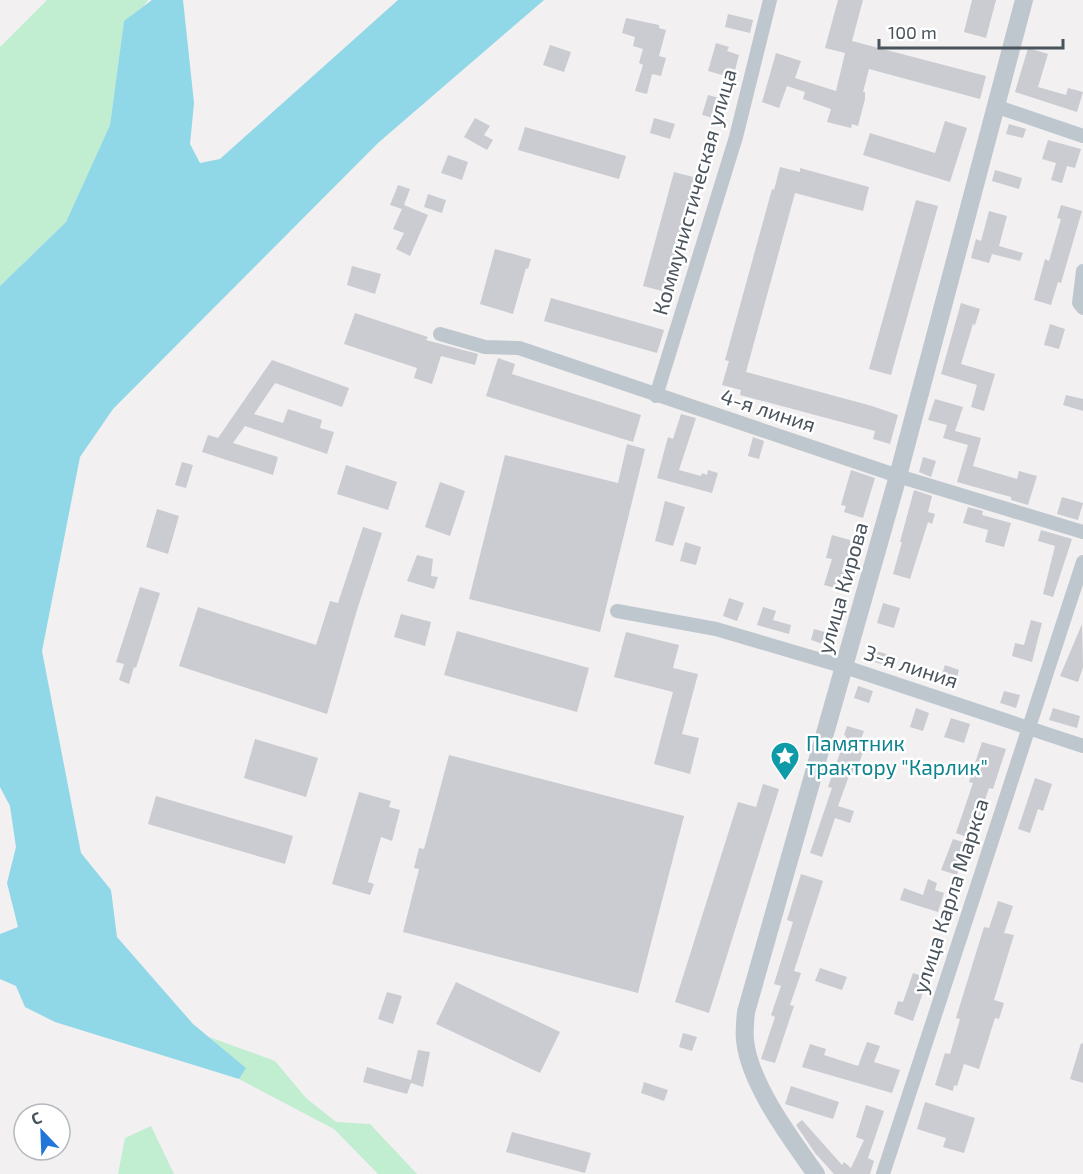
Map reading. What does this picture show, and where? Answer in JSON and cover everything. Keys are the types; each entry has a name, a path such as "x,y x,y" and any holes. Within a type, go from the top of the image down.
{"street":[{"name":"Коммунистическая улица","path":"656,396 736,137 770,0"},
{"name":"улица Кирова","path":"816,1174 780,1123 756,1077 746,1048 745,1025 748,1003 898,476 1024,0"},
{"path":"995,106 1083,136"},
{"path":"1083,271 1079,303 1083,308"},
{"name":"4-я линия","path":"440,334 485,348 519,348 898,476 1083,532"},
{"name":"улица Карла Маркса","path":"883,1174 1083,562"},
{"name":"3-я линия","path":"617,611 716,629 845,667 1083,746"}],"green space":[{"path":"47,0 148,0 124,22 110,125 66,222 0,286 0,47"},
{"path":"209,1037 275,1061 306,1098 336,1122 370,1124 417,1174 378,1174 334,1129 239,1079 245,1068"},
{"path":"151,1126 174,1174 118,1174 125,1138"}],"water":[{"path":"152,0 183,0 194,103 190,144 200,163 220,159 398,0 544,0 378,143 113,409 80,457 42,651 81,853 111,890 117,937 193,1024 246,1068 239,1079 55,1022 25,1007 16,986 0,979 0,934 18,927 7,883 16,847 10,806 0,787 0,286 66,222 110,125 124,21"}],"building":[{"path":"838,0 863,0 852,41 986,76 980,99 869,69 858,126 852,124 851,128 827,122 831,109 803,99 805,92 787,86 779,108 762,102 776,53 801,61 795,78 836,91 845,53 825,48"},
{"path":"972,0 996,0 986,38 964,32"},
{"path":"728,14 753,20 750,33 725,27"},
{"path":"626,18 659,25 659,28 666,30 659,56 666,58 661,76 652,74 647,94 635,91 643,65 639,63 643,49 633,46 635,37 622,33"},
{"path":"716,43 729,47 727,51 739,55 733,78 708,71"},
{"path":"550,45 571,52 564,72 543,65"},
{"path":"1028,48 1048,54 1038,87 1066,95 1068,88 1083,92 1077,112 1015,92"},
{"path":"708,95 726,100 721,120 702,115"},
{"path":"475,118 490,126 484,135 493,140 487,150 464,137"},
{"path":"654,118 675,124 670,139 650,133"},
{"path":"945,121 967,128 950,182 863,155 870,133 935,153"},
{"path":"1009,124 1026,129 1023,138 1006,134"},
{"path":"525,127 626,156 619,179 518,150"},
{"path":"1048,140 1081,149 1075,168 1067,166 1062,183 1051,180 1056,163 1042,159"},
{"path":"448,155 468,162 462,180 441,173"},
{"path":"780,167 800,172 800,168 869,187 863,211 795,193 746,372 898,415 890,444 873,439 875,431 740,395 741,390 722,385 729,361 725,360"},
{"path":"995,170 1022,178 1019,189 992,181"},
{"path":"674,172 697,178 666,292 643,286"},
{"path":"398,185 410,189 404,205 428,215 410,256 396,249 404,233 393,229 402,209 390,205"},
{"path":"428,194 446,200 442,213 424,207"},
{"path":"916,200 938,206 891,375 869,369"},
{"path":"1061,205 1082,211 1061,283 1058,282 1051,305 1034,300 1045,259 1049,261 1061,219 1057,218"},
{"path":"989,211 1007,216 999,246 1023,253 1020,261 992,254 989,263 971,258 976,239 981,241"},
{"path":"495,249 531,259 528,269 526,268 513,314 480,304"},
{"path":"352,266 381,274 375,294 347,285"},
{"path":"551,298 664,330 657,353 544,321"},
{"path":"961,303 980,309 961,364 995,374 984,411 971,407 977,385 941,374"},
{"path":"355,313 428,337 426,340 478,354 475,365 441,356 432,384 414,378 417,368 344,344"},
{"path":"1050,324 1065,329 1059,349 1044,345"},
{"path":"498,358 515,364 512,374 641,415 633,442 486,396"},
{"path":"272,360 349,388 342,407 275,383 254,414 283,423 288,409 322,420 320,428 334,432 327,454 245,426 233,443 278,457 273,475 202,452 208,435 218,438"},
{"path":"1066,395 1083,399 1083,411 1063,405"},
{"path":"935,399 963,407 955,431 981,438 973,466 1017,479 1019,471 1037,476 1028,505 1011,500 1011,497 957,482 968,445 943,438 947,425 928,420"},
{"path":"681,414 696,418 679,470 701,476 702,473 707,475 708,470 718,473 712,493 657,478 668,437 673,439"},
{"path":"753,437 764,441 759,459 748,456"},
{"path":"627,444 645,449 600,632 469,599 505,455 618,483"},
{"path":"923,457 936,461 931,477 919,472"},
{"path":"182,462 193,465 186,488 175,485"},
{"path":"346,465 397,482 388,510 337,494"},
{"path":"851,470 875,478 863,518 844,512 846,506 841,505"},
{"path":"440,482 465,491 450,536 425,527"},
{"path":"914,490 932,496 928,512 935,514 932,524 928,522 910,579 893,574"},
{"path":"1062,497 1083,503 1078,520 1057,514"},
{"path":"665,501 685,507 673,546 655,541"},
{"path":"968,507 983,511 982,515 1011,523 1004,547 985,542 988,530 963,523"},
{"path":"157,509 179,516 168,554 146,547"},
{"path":"363,527 382,533 327,714 179,666 198,607 316,645 330,601 338,603"},
{"path":"1041,530 1072,539 1053,597 1043,594 1055,546 1038,541"},
{"path":"832,535 857,542 842,590 824,585 832,559 826,558"},
{"path":"685,542 701,547 696,565 680,561"},
{"path":"417,555 433,559 431,576 438,577 434,589 407,581"},
{"path":"140,587 160,593 129,684 119,680 124,664 116,662"},
{"path":"729,598 744,603 737,621 723,616"},
{"path":"883,603 900,608 894,628 877,623"},
{"path":"763,607 776,611 773,620 791,625 789,634 757,625"},
{"path":"401,614 431,622 425,646 394,637"},
{"path":"1031,620 1042,623 1032,662 1012,656 1015,643 1024,645"},
{"path":"1082,624 1083,667 1078,682 1060,676"},
{"path":"814,629 832,634 829,646 811,640"},
{"path":"457,631 589,668 577,712 444,675"},
{"path":"626,632 679,645 673,668 698,674 682,734 699,738 690,774 654,764 673,692 614,677"},
{"path":"872,650 894,656 891,667 868,660"},
{"path":"945,665 959,670 954,688 939,683"},
{"path":"858,686 873,691 869,703 854,698"},
{"path":"1004,691 1020,695 1016,708 1000,703"},
{"path":"916,708 929,713 923,731 910,727"},
{"path":"1053,708 1080,716 1077,728 1049,720"},
{"path":"951,718 970,724 964,743 944,737"},
{"path":"847,726 864,731 857,750 863,752 855,775 850,773 838,806 854,811 850,823 835,818 822,857 810,853 832,788 828,787 846,736 844,735"},
{"path":"255,739 318,758 306,797 244,778"},
{"path":"982,742 1006,749 993,789 989,788 972,839 956,833 973,783 969,782"},
{"path":"449,755 684,816 638,993 403,932 419,869 414,868 419,848 424,849"},
{"path":"1035,778 1052,784 1043,811 1038,809 1030,833 1018,829"},
{"path":"763,784 779,789 709,1013 675,1002 738,802 756,807"},
{"path":"359,792 391,801 389,807 400,810 392,841 381,837 368,882 374,884 370,895 332,884"},
{"path":"156,796 293,836 285,864 148,824"},
{"path":"953,839 963,842 958,857 963,858 957,875 941,870"},
{"path":"801,874 823,881 794,971 801,973 790,1005 794,1006 775,1063 761,1059 775,1017 771,1015 781,986 774,984 793,922 787,920"},
{"path":"928,879 937,883 935,890 944,893 938,912 900,900 904,888 923,895"},
{"path":"998,901 1013,906 1004,933 1014,935 994,1000 1004,1003 999,1019 995,1018 979,1069 964,1064 957,1086 954,1085 953,1091 935,1085 945,1053 950,1054 960,1019 956,1018 984,927 989,928"},
{"path":"820,968 847,977 842,990 815,981"},
{"path":"913,973 928,978 913,1021 894,1014 898,1001 903,1002"},
{"path":"456,982 560,1032 540,1073 436,1024"},
{"path":"387,992 402,996 393,1024 378,1019"},
{"path":"683,1033 697,1037 692,1051 679,1047"},
{"path":"867,1042 880,1046 874,1062 900,1070 892,1093 802,1067 810,1044 826,1049 824,1055 858,1066"},
{"path":"1081,1043 1083,1044 1083,1083 1070,1079"},
{"path":"418,1050 430,1052 423,1087 411,1083 407,1094 363,1082 367,1067 411,1080"},
{"path":"644,1082 668,1090 664,1101 641,1093"},
{"path":"791,1086 839,1102 833,1119 785,1104"},
{"path":"925,1102 975,1118 964,1153 943,1147 946,1138 917,1129"},
{"path":"866,1105 884,1111 868,1158 874,1161 870,1174 834,1174 815,1153 796,1125 802,1120 842,1165 844,1162 851,1168 864,1140 856,1137"},
{"path":"512,1132 591,1153 585,1173 506,1152"}],"place":[{"name":"Памятник трактору \"Карлик\"","path":"785,782"}]}
